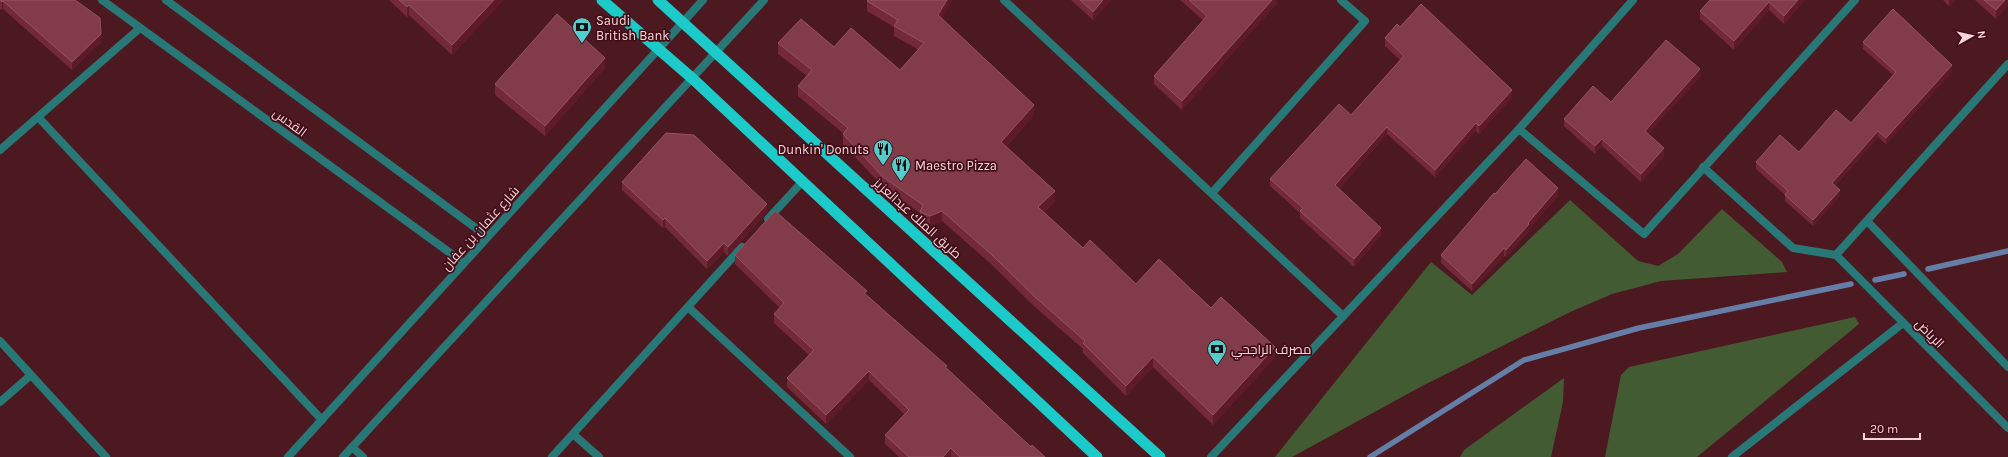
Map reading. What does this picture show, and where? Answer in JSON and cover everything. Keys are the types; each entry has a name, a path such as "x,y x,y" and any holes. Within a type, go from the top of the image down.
{"highway":[{"path":"602,0 693,79 1097,457"},
{"name":"طريق الملك عبدالعزيز","path":"658,0 682,23 719,51 1160,457"}],"street":[{"name":"القدس","path":"102,0 464,263"},
{"name":"القدس","path":"166,0 488,237"},
{"name":"شارع عثمان بن عفان","path":"288,457 703,0"},
{"path":"343,457 719,51 764,0"},
{"path":"1004,0 1343,316"},
{"path":"1212,193 1365,21 1341,0"},
{"path":"1211,457 1518,129 1633,0"},
{"path":"1518,129 1644,234 1855,0"},
{"path":"0,150 140,28"},
{"path":"1704,167 1793,248 1836,256 2008,64"},
{"path":"38,117 322,420"},
{"path":"761,227 802,182"},
{"path":"1867,221 2008,367"},
{"path":"552,457 750,239"},
{"name":"الرياض","path":"1836,256 2008,428"},
{"path":"688,307 850,457"},
{"path":"1732,457 1903,323"},
{"path":"0,341 102,455"},
{"path":"0,402 31,375"},
{"path":"573,434 599,457"},
{"path":"352,447 363,457"}],"green space":[{"path":"1570,200 1638,261 1658,266 1678,254 1722,209 1782,262 1787,272 1661,281 1612,294 1568,313 1424,385 1292,457 1275,457 1431,262 1472,295"},
{"path":"1855,317 1859,324 1697,457 1605,457 1621,375 1629,367"},
{"path":"1564,378 1563,402 1551,457 1460,457 1464,450"}],"building":[{"path":"0,0 75,0 100,18 101,34 72,62"},
{"path":"399,0 494,0 452,45 409,5 407,7"},
{"path":"947,0 938,15 1034,105 1001,142 1055,191 1038,207 1083,248 1090,240 1136,284 1159,259 1211,308 1221,297 1275,347 1213,415 1153,357 1126,386 1083,343 1085,341 942,211 930,216 920,212 923,205 883,177 843,134 848,128 798,86 812,70 778,43 801,19 834,47 851,28 900,70 924,43 894,26 898,20 867,1"},
{"path":"1080,0 1103,0 1093,12"},
{"path":"1189,0 1272,0 1182,101 1154,76 1207,16"},
{"path":"1710,0 1798,0 1784,16 1769,2 1734,41 1700,11"},
{"path":"1984,0 2005,0 1996,10"},
{"path":"1421,4 1512,90 1479,126 1476,123 1435,170 1387,127 1335,185 1381,228 1354,259 1300,211 1303,208 1270,179 1339,104 1351,115 1404,56 1385,38 1397,24 1400,27"},
{"path":"1893,9 1952,65 1886,138 1878,131 1832,183 1840,190 1813,220 1785,195 1788,191 1756,162 1780,135 1799,152 1836,110 1851,123 1896,72 1863,42"},
{"path":"557,14 605,58 545,126 495,84"},
{"path":"1666,40 1700,69 1645,131 1664,148 1641,174 1602,139 1595,146 1564,119 1593,86 1611,102"},
{"path":"666,133 694,135 767,204 728,247 724,243 707,261 665,218 663,220 622,182"},
{"path":"1526,159 1558,188 1506,250 1504,248 1472,284 1441,255 1494,193 1495,194"},
{"path":"775,211 867,291 864,293 947,366 945,367 1031,447 1032,445 1045,457 960,457 951,448 943,457 909,457 885,435 909,410 869,371 826,415 787,378 814,350 774,314 784,303 735,255"}],"waterway":[{"path":"1928,269 2008,251"},
{"path":"1875,280 1904,274"},
{"path":"1370,457 1524,360 1639,328 1851,284"}],"place":[{"name":"Saudi British Bank","path":"582,44"},
{"name":"Dunkin' Donuts","path":"883,166"},
{"name":"Maestro Pizza","path":"901,182"},
{"name":"مصرف الراجحي","path":"1217,366"}]}
